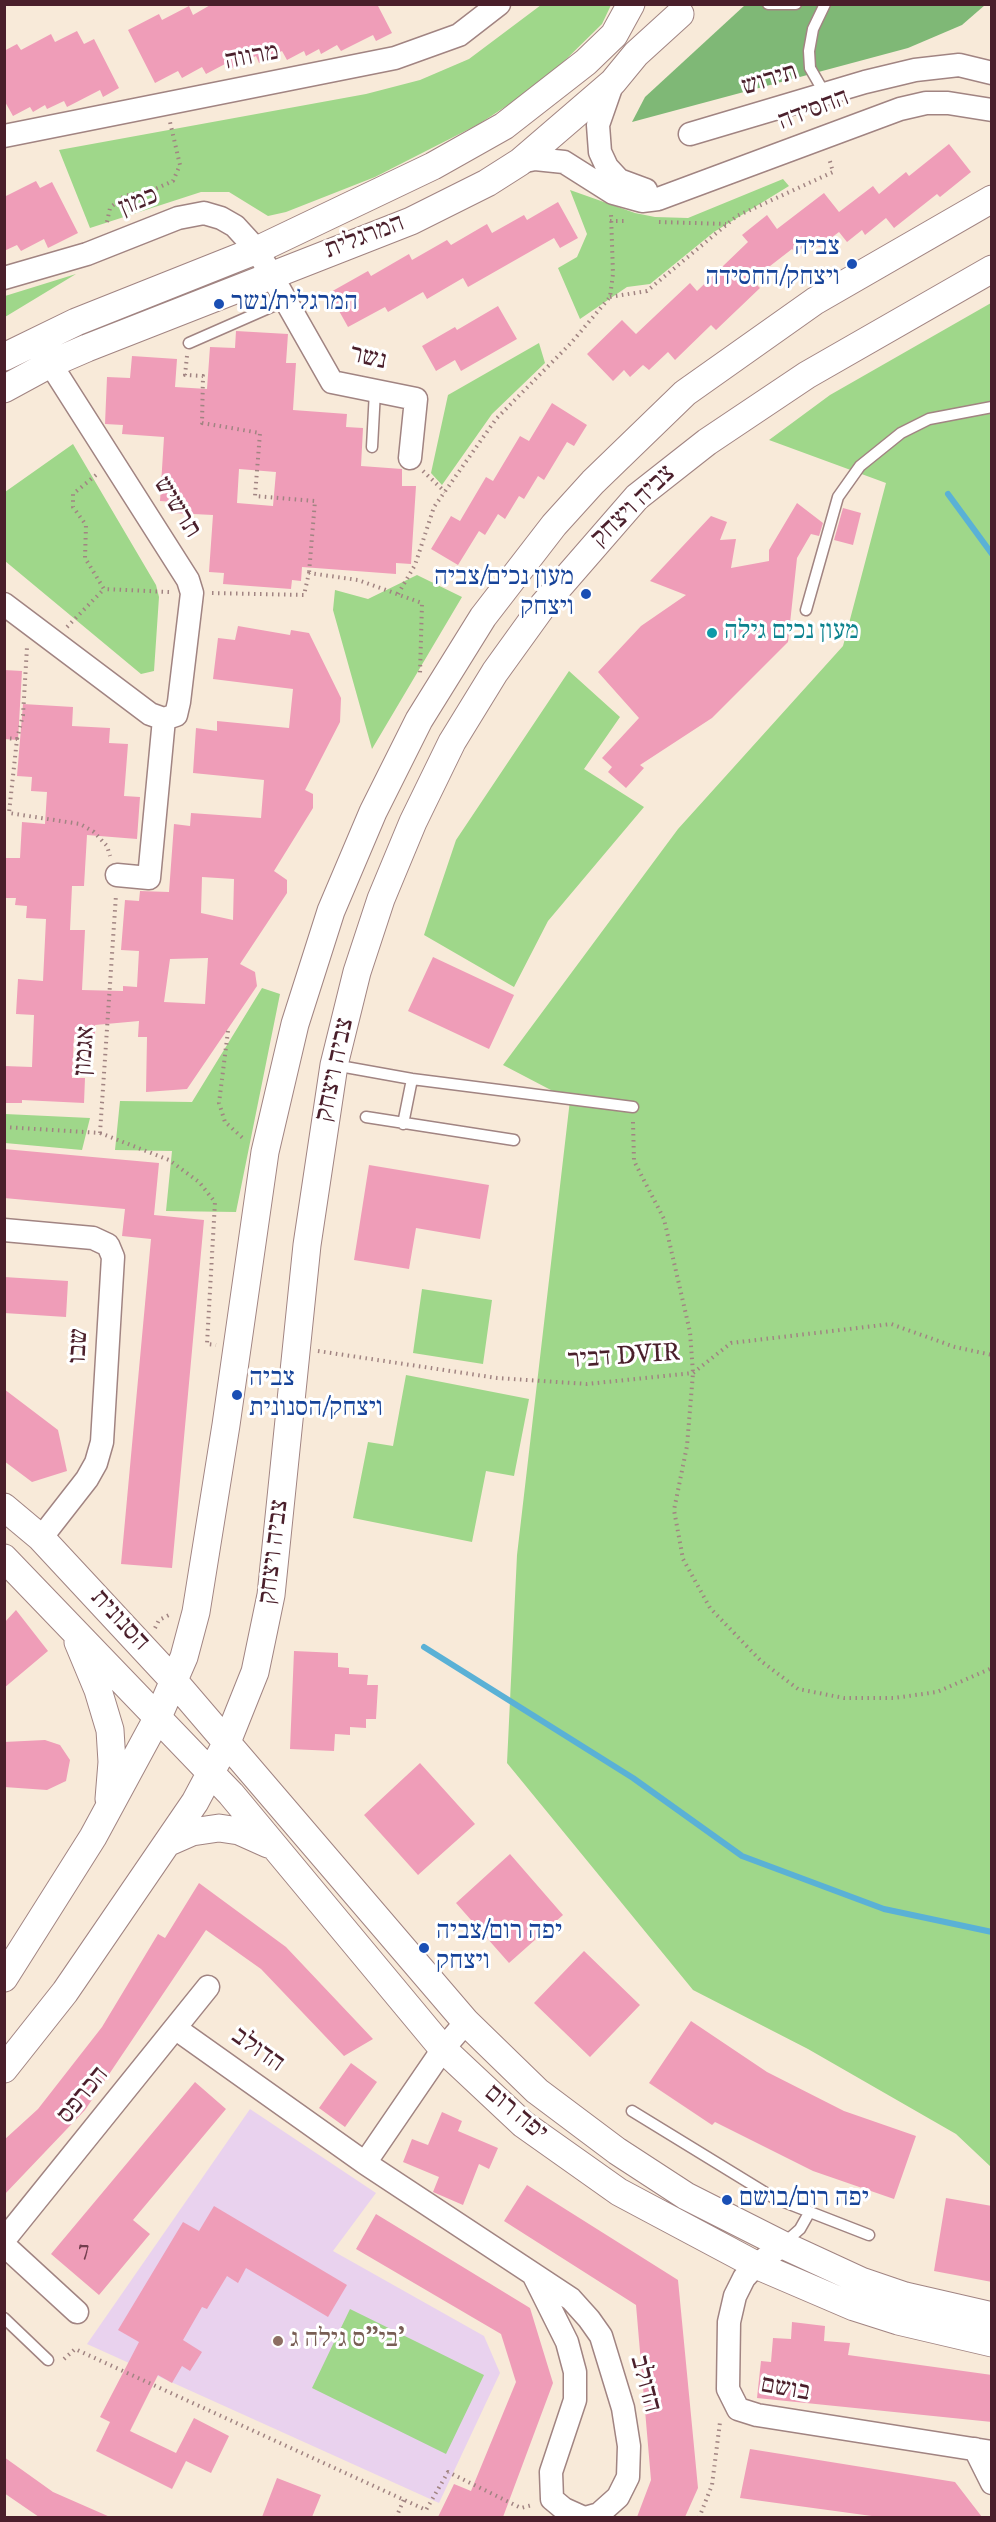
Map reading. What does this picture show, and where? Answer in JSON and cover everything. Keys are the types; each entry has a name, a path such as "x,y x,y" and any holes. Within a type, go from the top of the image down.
{"street":[{"name":"מרווה","path":"4,136 395,58 459,35 499,4"},
{"name":"המרגלית","path":"4,357 35,340 257,250 398,185 504,126 600,49 614,35 631,4"},
{"path":"646,4 660,14 688,9"},
{"name":"המרגלית","path":"4,389 50,364 444,206 520,162 613,82 636,54 688,9"},
{"name":"תירוש","path":"690,134 865,82 915,70 959,66 992,73"},
{"name":"החסידה","path":"613,82 600,114 597,131 600,152 607,166 619,180 637,188 681,192"},
{"path":"865,82 877,117"},
{"name":"החסידה","path":"520,162 535,159 564,162 613,193 642,201 681,192 877,117 926,103 982,108 992,122"},
{"name":"צביה ויצחק","path":"4,1978 41,1923 108,1809 158,1717 174,1681 196,1612 238,1346 251,1238 265,1152 295,1024 330,911 373,812 419,720 483,617 554,525 593,482 677,400 717,368 815,301 992,199"},
{"name":"כמון","path":"4,278 102,248 178,218 204,213 221,218 235,226 257,250 272,274"},
{"name":"צביה ויצחק","path":"4,2068 64,1992 167,1843 212,1773 255,1672 271,1595 307,1245 334,1065 357,972 381,899 413,822 452,742 495,672 544,604 638,497 669,471 807,375 990,271"},
{"name":"נשר","path":"272,274 332,382 416,399 410,458"},
{"name":"תרשיש","path":"35,340 188,580 192,593"},
{"path":"4,604 150,714 164,719 176,715 179,702 192,593"},
{"path":"117,875 149,878 164,719"},
{"name":"שבו","path":"4,1230 93,1238 108,1245 113,1257 102,1442 96,1463 87,1479 41,1538"},
{"name":"הסנונית","path":"4,1506 41,1538 174,1681 227,1742"},
{"name":"הסנונית","path":"4,1558 158,1717"},
{"path":"70,1625 108,1720 112,1751 108,1809"},
{"name":"יפה רום","path":"158,1717 212,1773 444,2049 523,2124 592,2174 679,2226 756,2265 854,2307 898,2321 992,2343"},
{"name":"יפה רום","path":"227,1742 466,2022 537,2091 617,2151 686,2196 783,2245 872,2285 905,2296 992,2316"},
{"path":"167,1843 192,1832 219,1828 250,1835 273,1847"},
{"name":"הכרפס","path":"4,2240 208,1987"},
{"path":"365,2163 444,2049 466,2022"},
{"name":"הדולב","path":"175,2028 365,2163 571,2299 601,2336 623,2408 629,2446 628,2477 618,2497 599,2514 585,2517 564,2508 552,2499 551,2472 575,2400 575,2372 567,2342 534,2276"},
{"path":"756,2265 783,2245"},
{"path":"4,2246 77,2312"},
{"name":"בושם","path":"756,2265 744,2278 735,2296 729,2322 728,2390 738,2409 757,2415 983,2450"},
{"path":"983,2450 992,2483"}],"lane":[{"path":"768,4 796,4"},
{"path":"825,4 813,29 809,51 810,68 825,94"},
{"path":"189,343 287,300"},
{"path":"372,447 375,391"},
{"path":"806,610 838,497 860,466 901,433 929,419 992,407"},
{"path":"334,1065 412,1079 633,1107"},
{"path":"403,1124 412,1079"},
{"path":"366,1117 514,1140"},
{"path":"632,2111 774,2198 869,2235"},
{"path":"783,2245 800,2229 809,2213"},
{"path":"4,2318 48,2360"}],"path":[{"path":"102,248 110,208 124,196 173,181 180,165 166,104"},
{"path":"610,297 647,291 737,216 833,172 824,138"},
{"path":"398,594 415,565 434,507 496,419 571,343 610,297 613,274 610,221 613,193"},
{"path":"610,221 634,221"},
{"path":"657,222 727,224"},
{"path":"54,641 104,589 304,595 309,573 315,501 255,496 260,433 202,423 203,376 185,375 189,343"},
{"path":"410,458 445,492"},
{"path":"104,589 85,558 86,525 73,507 73,494 112,461"},
{"path":"309,573 358,580 422,603 419,679 426,669"},
{"path":"28,622 23,715 17,739 7,813 80,824 94,832 107,846 117,875"},
{"path":"4,738 17,739"},
{"name":"אגמון","path":"100,1133 117,875"},
{"path":"228,1031 219,1103 225,1122 236,1134 252,1144"},
{"path":"633,1107 634,1161 664,1219 690,1332 693,1373 687,1446 674,1510 683,1559 710,1608 761,1661 798,1689 844,1698 894,1698 937,1692 992,1668"},
{"path":"4,1127 100,1133 169,1160 200,1182 215,1202 207,1344 223,1346"},
{"name":"דביר DVIR","path":"317,1351 497,1378 587,1384 693,1373 732,1343 891,1324 955,1347 992,1355"},
{"path":"145,1650 159,1620 166,1618 175,1607"},
{"path":"48,2360 56,2367 75,2349 426,2510 448,2472 521,2508 552,2499"},
{"path":"699,2517 712,2485 721,2414"},
{"path":"398,2517 404,2499"}],"shaded area":[{"path":"250,2109 376,2193 333,2251 484,2336 500,2373 439,2503 87,2344"}],"green space":[{"path":"541,5 611,5 602,24 543,82 479,124 375,177 286,212 268,216 229,192 201,192 90,228 59,150 366,94 420,80 469,59"},
{"path":"745,5 985,5 962,25 908,48 632,122 645,97"},
{"path":"783,179 789,186 714,232 650,284 627,287 580,319 558,268 577,257 587,234 570,190 635,213 655,217 688,218"},
{"path":"76,274 5,317 5,296"},
{"path":"991,303 991,2167 956,2134 808,2049 693,1990 507,1763 517,1555 570,1100 503,1065 678,829 843,646 886,483 769,440 830,395"},
{"path":"539,343 545,363 492,414 442,485 431,473 448,395"},
{"path":"73,444 156,585 159,597 154,671 141,674 5,561 5,492"},
{"path":"417,575 462,597 372,749 333,610 335,590 368,599"},
{"path":"569,671 620,717 584,769 644,807 548,921 514,987 424,935 456,840"},
{"path":"262,988 280,994 236,1212 166,1211 172,1151 115,1150 120,1101 192,1102"},
{"path":"4,1114 90,1118 82,1150 5,1143"},
{"path":"422,1289 492,1300 483,1364 413,1353"},
{"path":"406,1375 529,1399 514,1476 486,1471 472,1542 353,1518 368,1442 393,1446"},
{"path":"350,2309 484,2375 446,2454 312,2388"}],"building":[{"path":"212,4 377,4 392,33 376,41 373,35 341,51 337,45 321,54 319,49 306,56 304,51 287,60 282,51 259,63 256,56 228,70 225,64 206,74 202,67 182,78 178,71 155,83 128,30 159,14 162,20 189,6 193,15"},
{"path":"77,31 84,44 94,39 119,88 103,97 100,90 67,107 64,101 47,109 45,105 33,112 30,107 13,116 4,100 4,51 17,44 21,50 51,34 55,42"},
{"path":"949,144 971,172 940,197 937,194 894,228 886,218 865,235 862,230 847,242 839,232 819,247 813,239 796,253 792,249 752,280 760,288 716,330 711,325 675,360 668,352 649,370 643,365 630,377 624,370 613,381 587,354 622,320 636,334 690,283 697,291 748,242 742,235 767,215 777,229 824,193 839,212 873,186 879,194 906,172 909,176"},
{"path":"36,181 40,188 52,182 78,233 48,248 44,239 21,251 17,245 4,251 4,197"},
{"path":"558,202 578,238 560,248 554,238 468,287 463,278 427,299 423,292 388,312 385,307 348,327 329,293 368,271 371,276 409,254 412,260 447,240 451,245 487,224 492,233 524,215 527,220"},
{"path":"498,306 517,339 461,371 455,360 436,371 422,346 455,327 457,330"},
{"path":"236,331 288,334 286,363 296,363 293,410 347,414 346,427 363,428 361,466 402,469 402,486 416,486 411,564 396,563 396,574 302,567 301,581 292,580 291,589 223,584 224,573 209,572 213,515 173,513 174,502 160,501 164,437 122,434 123,425 105,424 107,377 130,378 132,356 177,359 175,387 207,389 210,347 235,348","holes":["239,469 276,472 273,506 237,503"]},
{"path":"552,403 587,425 574,446 567,442 544,480 538,476 524,499 519,496 505,519 498,514 485,535 479,531 458,565 431,549 451,516 460,521 486,477 493,481 520,436 529,441"},
{"name":"מעון נכים גילה","path":"797,503 823,523 819,536 811,534 797,558 788,642 712,718 640,765 644,768 626,788 608,772 612,767 602,758 639,718 598,672 641,626 686,595 650,581 711,516 727,522 720,540 736,539 731,568 769,561 769,550"},
{"path":"843,508 861,513 853,545 834,540"},
{"path":"238,626 290,635 291,630 309,633 341,698 340,722 305,790 313,794 313,808 274,871 287,880 287,893 240,964 255,972 257,986 187,1089 146,1092 147,1037 138,1037 139,1021 95,1025 95,1038 74,1037 72,1078 85,1078 84,1103 22,1100 22,1103 4,1103 4,1066 32,1067 34,1015 16,1014 18,979 43,981 46,919 26,918 27,906 15,905 16,898 4,898 4,858 20,858 22,822 45,824 47,792 31,791 32,777 17,776 23,704 73,707 72,726 110,728 109,743 128,744 124,796 140,797 137,839 87,835 84,886 72,886 70,930 85,930 82,990 123,991 123,986 137,987 139,951 121,950 125,900 139,901 140,891 169,892 174,824 190,826 191,813 261,818 264,780 193,773 196,728 217,731 217,721 289,728 293,689 213,679 218,638 235,640","holes":["202,877 234,879 233,920 201,913","208,958 205,1004 164,1002 170,959"]},
{"path":"4,670 22,671 18,740 4,739"},
{"path":"433,957 514,995 489,1049 408,1011"},
{"path":"4,1149 159,1163 154,1215 204,1220 172,1568 121,1564 151,1239 122,1236 125,1209 4,1198"},
{"path":"369,1165 489,1185 480,1239 416,1228 409,1269 354,1260"},
{"path":"4,1277 68,1281 66,1317 4,1313"},
{"path":"4,1389 58,1430 67,1471 32,1482 4,1461"},
{"path":"16,1610 48,1651 4,1688 4,1623"},
{"path":"294,1651 338,1653 338,1667 349,1668 349,1674 368,1675 367,1685 378,1685 376,1719 366,1719 366,1728 350,1727 350,1735 335,1734 334,1751 290,1749"},
{"path":"45,1740 60,1745 70,1760 66,1781 47,1790 4,1787 4,1742"},
{"path":"420,1763 475,1824 418,1875 364,1815"},
{"path":"510,1854 563,1915 509,1963 456,1903"},
{"path":"199,1883 286,1947 373,2039 344,2056 261,1969 206,1930 85,2110 4,2195 4,2140 38,2109 102,2027 158,1934 165,1938"},
{"path":"584,1951 640,2005 590,2057 534,2003"},
{"path":"691,2021 767,2072 844,2111 916,2136 894,2199 813,2171 715,2122 712,2125 649,2083"},
{"path":"351,2063 377,2082 345,2127 319,2108"},
{"path":"195,2082 226,2109 133,2220 150,2234 99,2295 51,2254"},
{"path":"442,2112 462,2121 458,2131 498,2148 489,2169 479,2164 463,2205 433,2192 439,2177 403,2162 412,2139 428,2145"},
{"path":"527,2185 678,2280 698,2488 685,2517 637,2517 651,2480 636,2305 504,2221"},
{"path":"946,2198 992,2206 992,2282 934,2271"},
{"path":"214,2206 347,2285 328,2317 246,2268 238,2283 227,2276 207,2309 202,2307 183,2340 202,2352 190,2371 182,2366 172,2383 158,2375 130,2431 176,2453 194,2418 229,2436 211,2473 186,2461 172,2489 96,2451 110,2422 100,2417 139,2342 118,2330 183,2222 199,2231"},
{"path":"376,2214 530,2308 553,2383 503,2517 438,2517 454,2484 471,2491 516,2382 501,2334 356,2249"},
{"path":"792,2322 825,2326 824,2341 850,2343 848,2355 992,2375 992,2422 757,2398 761,2361 771,2362 773,2338 791,2339"},
{"path":"750,2449 955,2482 982,2517 879,2517 740,2498"},
{"path":"4,2457 53,2492 110,2517 39,2517 4,2493"},
{"path":"277,2478 321,2495 312,2517 262,2517"}],"waterway":[{"path":"948,494 992,554"},
{"path":"424,1647 633,1778 742,1856 884,1909 992,1932"}],"place":[{"name":"צביה ויצחק/החסידה","path":"852,264"},
{"name":"המרגלית/נשר","path":"219,304"},
{"name":"מעון נכים/צביה ויצחק","path":"586,594"},
{"name":"מעון נכים גילה","path":"712,633"},
{"name":"צביה ויצחק/הסנונית","path":"237,1395"},
{"name":"יפה רום/צביה ויצחק","path":"424,1948"},
{"name":"יפה רום/בושם","path":"727,2200"},
{"name":"בי\"ס גילה ג'","path":"278,2341"}]}
